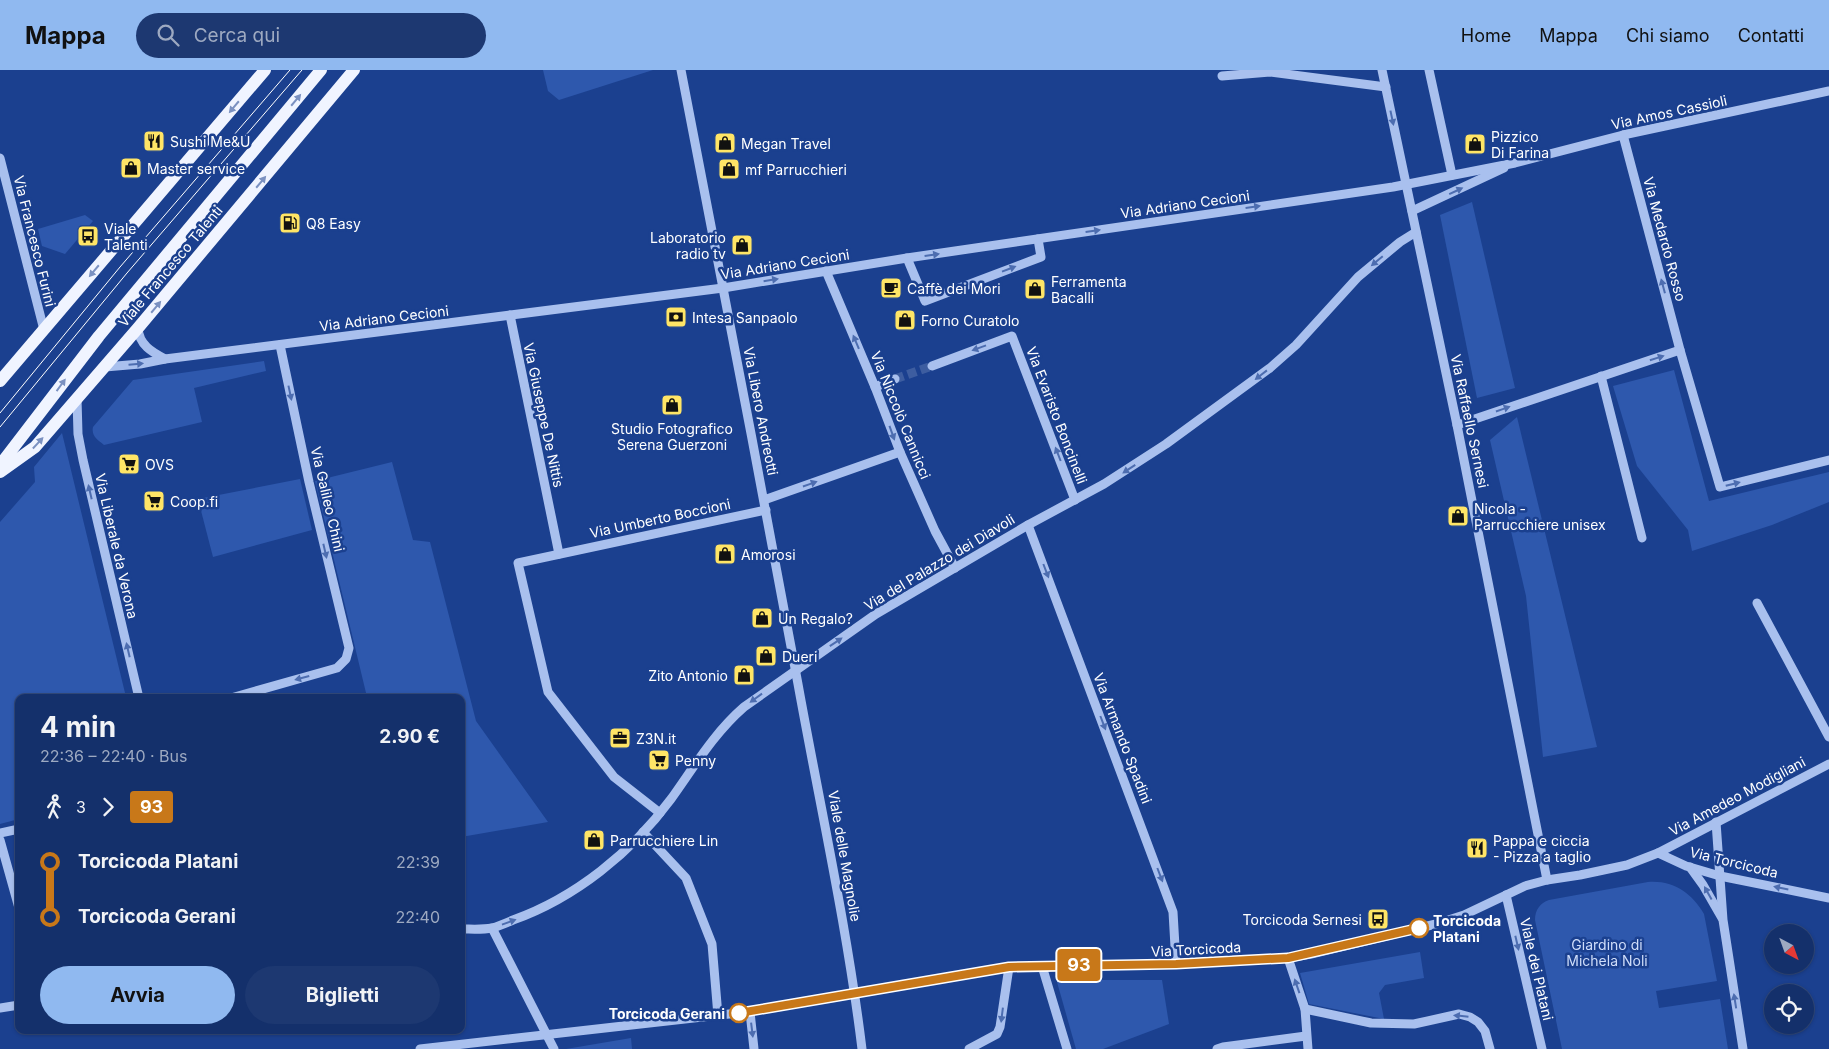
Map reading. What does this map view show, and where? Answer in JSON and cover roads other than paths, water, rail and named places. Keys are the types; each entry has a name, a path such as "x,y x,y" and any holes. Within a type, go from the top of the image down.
{"main road":[{"path":"0,381 265,70"},
{"name":"Viale Francesco Talenti","path":"0,465 99,336 321,70"},
{"name":"Viale Francesco Talenti","path":"0,472 34,447 106,367 354,70"}],"street":[{"name":"Via Libero Andreotti","path":"681,70 796,670"},
{"name":"Via Raffaello Sernesi","path":"1382,70 1457,425 1547,880"},
{"path":"1429,70 1452,175"},
{"path":"1222,76 1270,72 1386,87"},
{"name":"Via Amos Cassioli","path":"1407,184 1515,163 1623,136 1829,92"},
{"name":"Via Medardo Rosso","path":"1623,136 1680,350 1720,487 1829,460"},
{"name":"Via Francesco Furini","path":"0,158 44,330"},
{"name":"Via Amos Cassioli","path":"1412,211 1515,163"},
{"name":"Via Adriano Cecioni","path":"106,367 723,288 907,258 1407,184"},
{"name":"Via del Palazzo dei Diavoli","path":"465,929 492,928 536,912 567,894 622,852 643,832 660,813 726,723 744,707 876,614 1104,484 1166,444 1270,368 1296,345 1358,277 1400,242 1416,232"},
{"path":"907,258 925,301 1042,257 1038,239"},
{"name":"Via Niccolò Cannicci","path":"826,271 900,452 935,531 955,568"},
{"name":"Via Giuseppe De Nittis","path":"510,315 559,554"},
{"path":"138,328 140,339 147,348 165,359"},
{"name":"Via Evaristo Boncinelli","path":"932,366 1012,336 1075,500"},
{"name":"Via Galileo Chini","path":"245,694 337,668 346,659 348,648 309,482 280,345"},
{"path":"1457,425 1680,350"},
{"path":"1600,376 1642,538"},
{"path":"875,387 895,379"},
{"name":"Via Liberale da Verona","path":"77,399 77,429 81,452 138,694"},
{"path":"764,500 900,452"},
{"name":"Via Umberto Boccioni","path":"660,813 614,777 548,692 518,563 766,510"},
{"name":"Via Armando Spadini","path":"1028,526 1174,912 1176,964"},
{"path":"1757,603 1829,737"},
{"name":"Viale delle Magnolie","path":"796,670 827,831 855,993 862,1049"},
{"name":"Via Amedeo Modigliani","path":"1658,853 1829,764"},
{"path":"1716,822 1723,920 1743,1049"},
{"path":"0,833 15,830"},
{"path":"643,832 686,878 712,944 718,1016"},
{"path":"0,840 15,894"},
{"name":"Via Torcicoda","path":"420,1049 457,1047 750,1012 1009,967 1176,964 1288,958 1436,924 1464,915 1506,895 1547,880 1615,868 1658,853 1690,867 1720,876 1829,898"},
{"path":"1690,867 1703,885 1723,920"},
{"name":"Viale dei Platani","path":"1506,895 1542,1049"},
{"path":"492,928 554,1049"},
{"path":"1288,958 1304,1008 1308,1049"},
{"path":"1042,966 1067,1049"},
{"path":"969,1049 997,1034 1000,1027 1009,967"},
{"path":"0,1008 15,1005"},
{"path":"1304,1008 1371,1023 1414,1024 1460,1014 1478,1022 1485,1030 1490,1049"},
{"path":"750,1012 754,1049"},
{"path":"1217,1049 1306,1036"}],"tunnel":[{"path":"895,379 932,366"}],"tram line":[{"path":"0,413 120,267 290,70"},
{"path":"0,427 127,273 302,70"}],"place":[{"name":"Sushi Me&U","path":"154,141"},
{"name":"Megan Travel","path":"725,143"},
{"name":"Pizzico Di Farina","path":"1475,144"},
{"name":"Master service","path":"131,168"},
{"name":"mf Parrucchieri","path":"729,169"},
{"name":"Q8 Easy","path":"290,223"},
{"name":"Viale Talenti","path":"88,236"},
{"name":"Laboratorio radio tv","path":"742,245"},
{"name":"Caffè dei Mori","path":"891,288"},
{"name":"Ferramenta Bacalli","path":"1035,289"},
{"name":"Intesa Sanpaolo","path":"676,317"},
{"name":"Forno Curatolo","path":"905,320"},
{"name":"Studio Fotografico Serena Guerzoni","path":"672,405"},
{"name":"OVS","path":"129,464"},
{"name":"Coop.fi","path":"154,501"},
{"name":"Nicola - Parrucchiere unisex","path":"1458,516"},
{"name":"Amorosi","path":"725,554"},
{"name":"Un Regalo?","path":"762,618"},
{"name":"Dueri","path":"766,656"},
{"name":"Zito Antonio","path":"744,675"},
{"name":"Z3N.it","path":"620,738"},
{"name":"Penny","path":"659,760"},
{"name":"Parrucchiere Lin","path":"594,840"},
{"name":"Pappa e ciccia - Pizza a taglio","path":"1477,848"},
{"name":"Torcicoda Sernesi","path":"1378,919"},
{"name":"Torcicoda Platani","path":"1419,928"},
{"name":"Torcicoda Gerani","path":"739,1013"}],"park label":[{"name":"Giardino di Michela Noli","path":"1607,952"}]}
